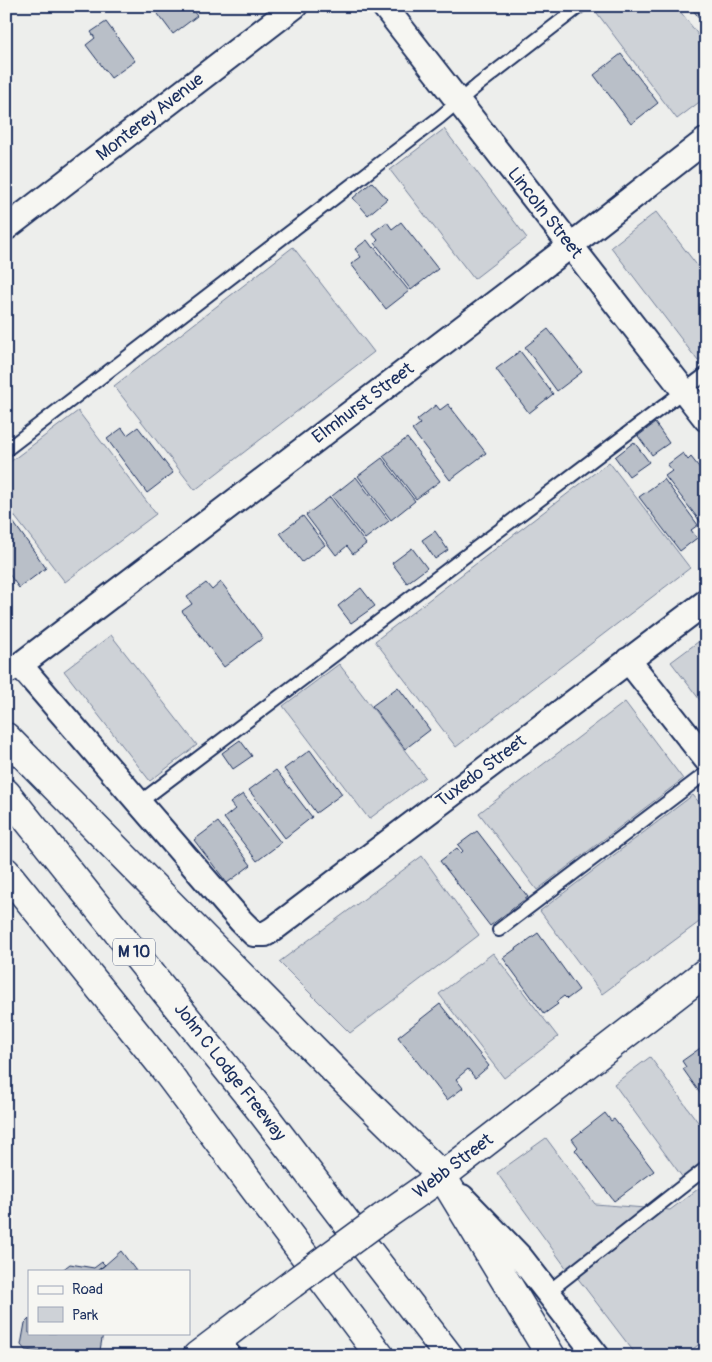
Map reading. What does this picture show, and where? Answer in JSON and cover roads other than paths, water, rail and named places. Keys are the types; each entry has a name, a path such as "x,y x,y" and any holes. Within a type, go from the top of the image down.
{"main road":[{"path":"6,737 343,1079 442,1176 551,1356"},
{"name":"John C Lodge Freeway","path":"6,793 261,1111 449,1356"},
{"name":"M 10","path":"6,872 160,1063 380,1356"},
{"name":"Webb Street","path":"214,1351 292,1284 442,1176 706,972"}],"street":[{"name":"Monterey Avenue","path":"6,228 295,6"},
{"name":"Lincoln Street","path":"384,6 706,419"},
{"name":"Elmhurst Street","path":"13,668 570,246 706,140"},
{"name":"Tuxedo Street","path":"140,802 241,921 254,934 265,934 706,602"},
{"path":"628,660 706,759"},
{"path":"13,668 140,802"},
{"path":"442,1176 521,1258 597,1356"}],"lane":[{"path":"6,450 580,6"},
{"path":"140,802 706,374"},
{"path":"499,930 706,773"},
{"path":"548,1292 706,1168"}]}
